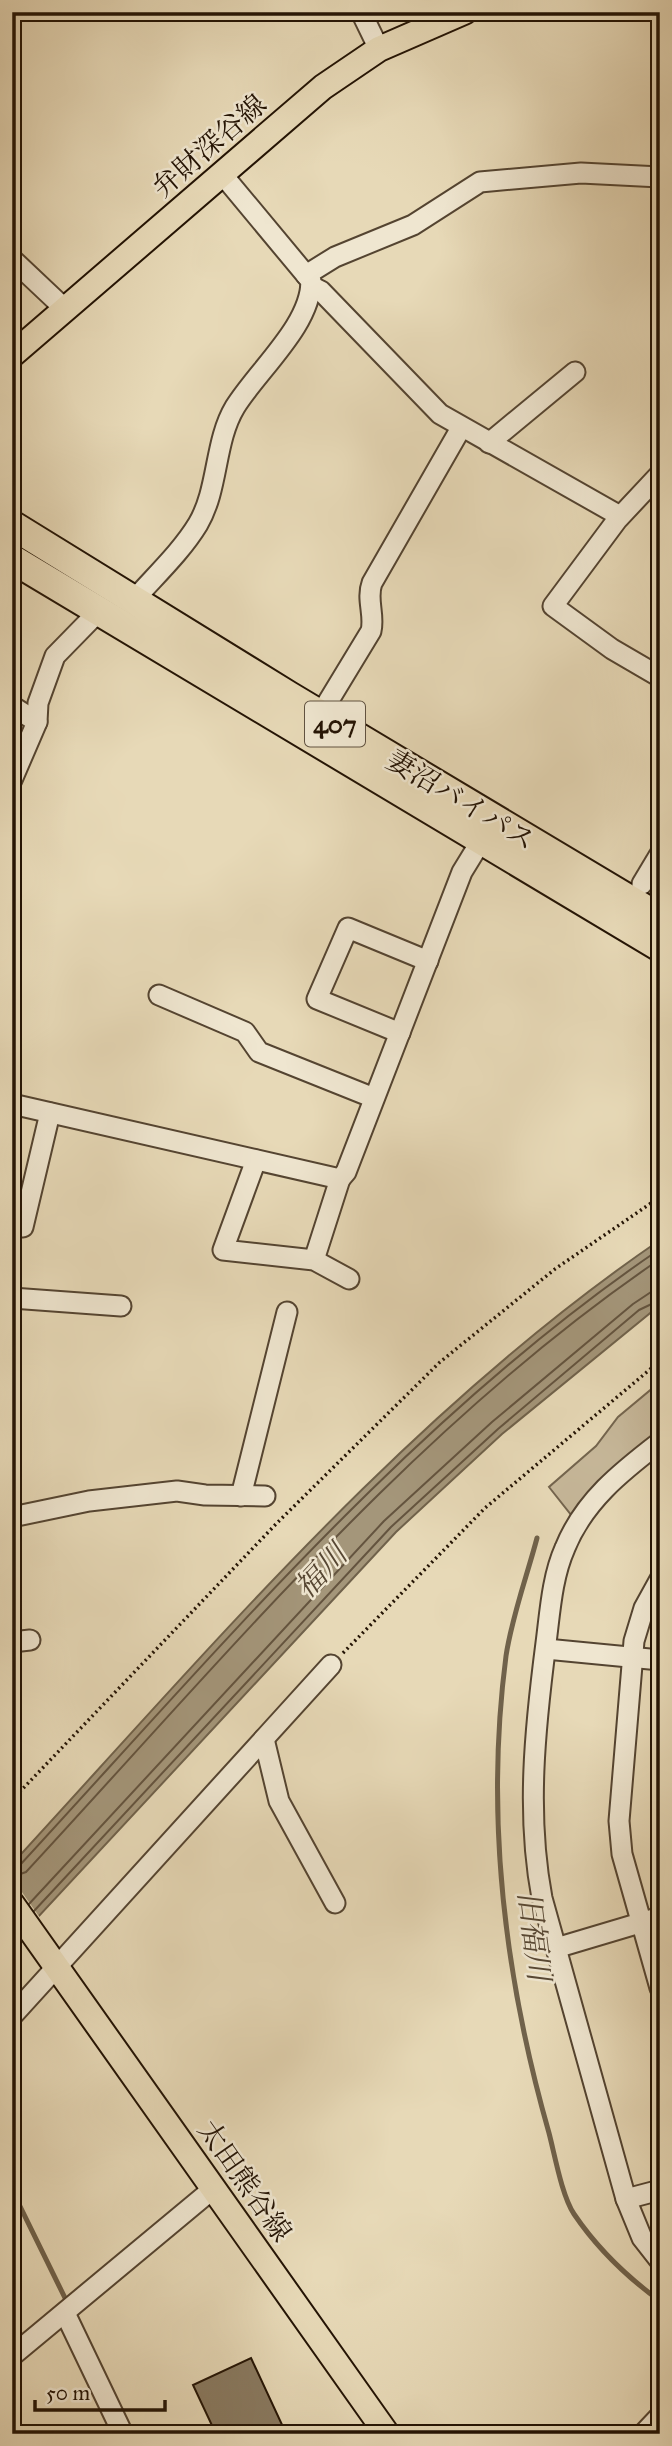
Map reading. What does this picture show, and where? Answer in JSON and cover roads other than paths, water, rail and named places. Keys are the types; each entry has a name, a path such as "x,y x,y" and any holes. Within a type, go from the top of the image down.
{"highway":[{"name":"妻沼バイパス","path":"12,525 133,601 283,707 481,841 660,947"},
{"name":"妻沼バイパス","path":"12,559 99,611 283,707 320,715 660,918"}],"main road":[{"name":"弁財深谷線","path":"12,355 323,87 380,49 464,12"},
{"name":"太田熊谷線","path":"12,1905 387,2434"}],"street":[{"path":"361,12 380,49"},
{"path":"133,601 187,541 204,513 231,415 290,334 304,309 309,281 335,257 413,225 480,181 581,173 660,177"},
{"path":"222,174 309,281 440,414 620,516"},
{"path":"12,259 65,309"},
{"path":"489,443 575,372"},
{"path":"320,715 371,631 373,621 369,592 372,583 461,428"},
{"path":"660,474 620,516 553,606 612,649 660,677"},
{"path":"12,780 37,722 37,703 55,656 99,611"},
{"path":"12,706 37,722"},
{"path":"314,1260 340,1180 346,1172 462,872 481,841"},
{"path":"642,884 660,854"},
{"path":"400,1034 317,999 348,928 428,961"},
{"path":"159,995 245,1032 259,1052 374,1098"},
{"path":"12,1104 340,1180"},
{"path":"23,1227 50,1113"},
{"path":"256,1160 223,1250 314,1260 349,1279"},
{"path":"12,1298 121,1306"},
{"path":"241,1496 287,1312"},
{"path":"660,1442 602,1490 573,1532 558,1568 545,1649 532,1817 534,1854 556,1948 626,2199 642,2238 660,2262"},
{"path":"12,1517 89,1502 177,1491 265,1496"},
{"path":"660,1578 639,1624 619,1821 622,1854 650,1920 660,1988"},
{"path":"545,1649 660,1660"},
{"path":"12,2016 331,1665"},
{"path":"264,1739 279,1801 335,1903"},
{"path":"556,1948 650,1920"},
{"path":"12,2356 214,2188"},
{"path":"626,2199 660,2190"},
{"path":"65,2313 123,2434"},
{"path":"643,2434 660,2416"}],"water":[{"name":"福川","path":"660,1240 660,1305 502,1434 396,1532 12,1945 12,1864 163,1698 318,1533 399,1454 482,1378 569,1307"}],"waterway":[{"name":"旧福川","path":"537,1538 509,1641 500,1716 499,1837 511,1957 534,2075 566,2197 583,2227 603,2250 624,2272 660,2301"},
{"path":"12,2190 66,2300"}]}
